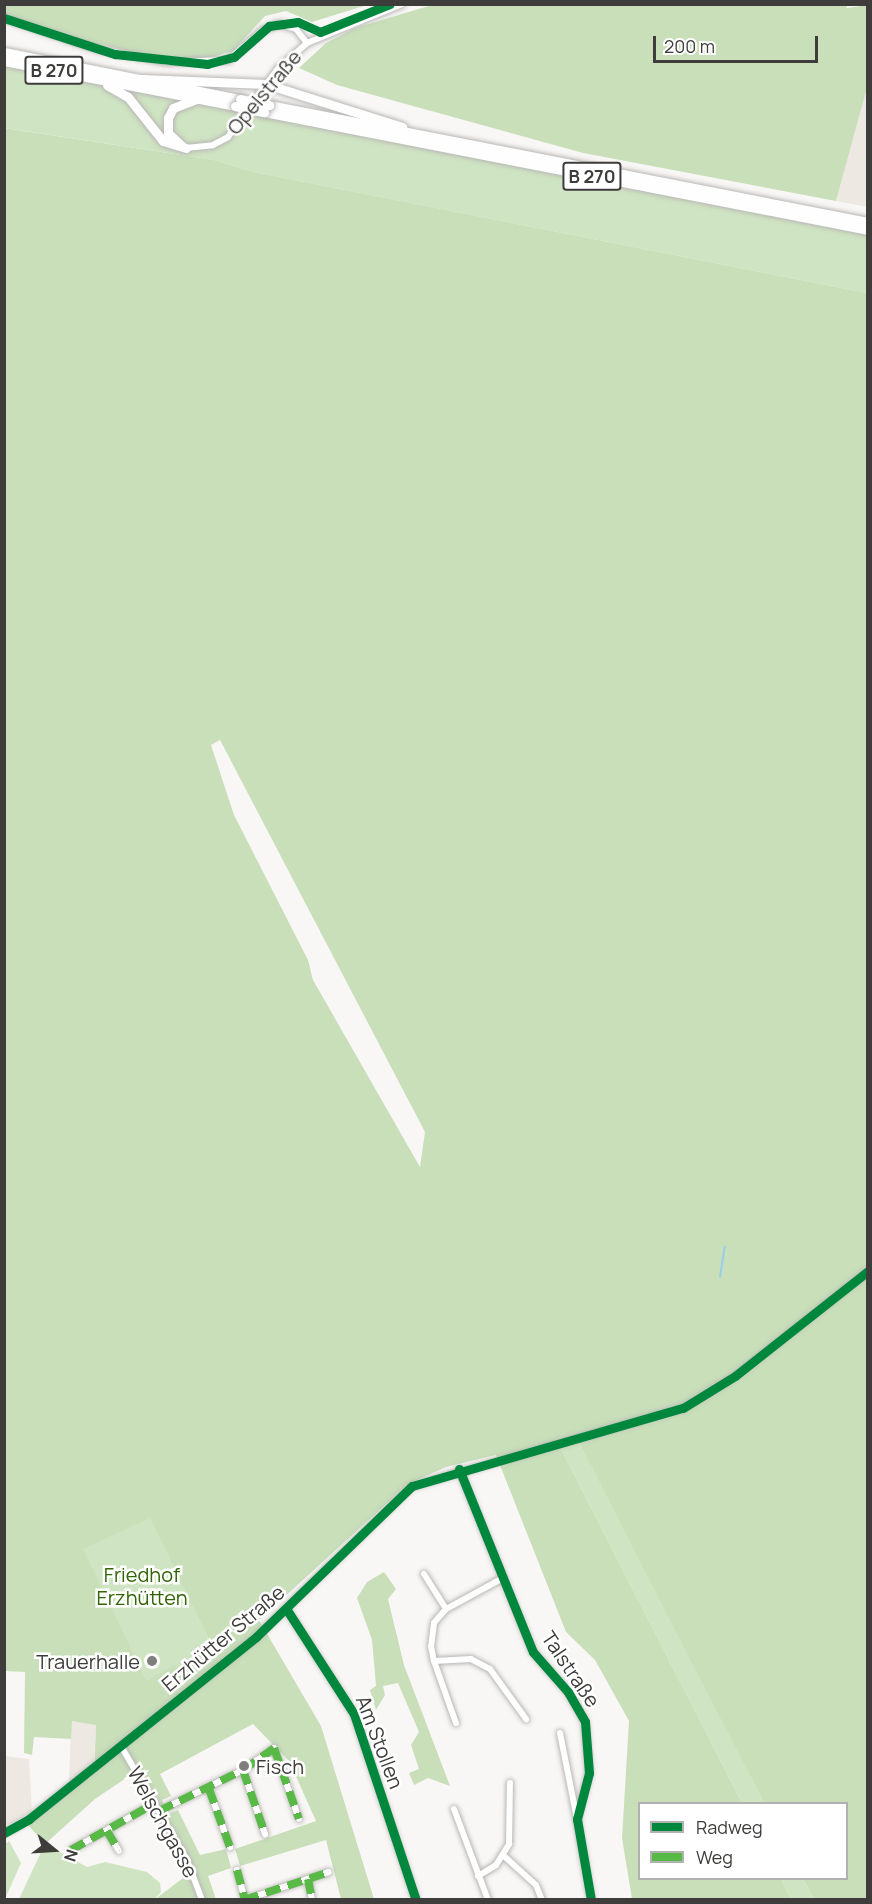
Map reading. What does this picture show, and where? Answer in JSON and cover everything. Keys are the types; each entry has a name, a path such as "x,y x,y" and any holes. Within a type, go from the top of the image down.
{"highway":[{"name":"B 270","path":"4,52 142,79 237,103"},
{"name":"B 270","path":"4,61 199,98 413,132 867,222"},
{"path":"142,79 214,78 266,84 333,102 413,132"},
{"path":"99,79 128,98 163,141 186,148"},
{"path":"186,148 172,139 168,118 173,108 199,98"},
{"name":"B 270","path":"266,108 867,230"}],"street":[{"path":"4,18 97,49 168,62 228,60 263,30 279,24 296,29 307,43 368,16 402,4"},
{"name":"Opelstraße","path":"186,148 213,145 228,137 266,84 307,43"},
{"name":"Erzhütter Straße","path":"4,1833 30,1819 287,1610 406,1490 459,1469 628,1427 682,1407 735,1376 867,1271"},
{"name":"Talstraße","path":"459,1469 533,1652 568,1692 585,1722 589,1773 577,1819"},
{"path":"424,1574 446,1609"},
{"path":"456,1724 434,1660 431,1635 446,1609 503,1578"},
{"name":"Am Stollen","path":"287,1610 354,1714 416,1899"},
{"path":"434,1660 482,1662 526,1719"},
{"name":"Talstraße","path":"560,1733 591,1899"},
{"name":"Welschgasse","path":"121,1746 195,1875 202,1899"},
{"path":"159,1810 209,1789 243,1770 274,1748 299,1819"},
{"path":"243,1770 265,1834"},
{"path":"478,1876 504,1856 510,1833 510,1784"},
{"path":"209,1789 230,1847"},
{"path":"71,1851 155,1803"},
{"path":"453,1809 488,1899"},
{"path":"107,1831 118,1851"},
{"path":"504,1856 525,1873 543,1899"},
{"path":"237,1870 245,1899 329,1872"},
{"path":"308,1879 312,1899"}],"shaded area":[{"path":"867,88 867,207 836,201"},
{"path":"71,1721 96,1724 94,1763 69,1782"},
{"path":"5,1756 29,1759 32,1811 10,1824 5,1824"}],"green space":[{"path":"4,5 367,5 312,22 286,11 265,16 233,51 205,59 151,56 60,35 5,15"},
{"path":"432,5 846,5 847,8 867,5 867,88 836,201 583,153 337,85 299,68 326,43 355,28"},
{"path":"5,66 867,235 867,293 254,172 214,160 5,128"},
{"path":"4,128 214,160 254,172 867,293 867,1899 814,1899 804,1880 848,1880 848,1802 763,1802 578,1441 559,1445 741,1802 638,1802 638,1880 782,1880 791,1899 632,1899 622,1838 629,1721 595,1660 566,1632 496,1455 446,1467 408,1484 259,1620 321,1726 374,1899 341,1899 326,1840 240,1866 235,1849 316,1821 289,1761 253,1724 160,1774 171,1796 162,1800 164,1805 160,1807 138,1770 95,1799 45,1844 28,1825 94,1774 96,1725 72,1721 71,1739 34,1737 32,1755 24,1753 25,1672 5,1671","holes":["220,740 425,1132 420,1167 313,980 308,960 234,815 211,745","150,1518 211,1644 191,1679 175,1665 147,1681 83,1549"]},
{"path":"578,1441 763,1802 741,1802 559,1445"},
{"name":"Friedhof Erzhütten","path":"150,1517 211,1644 191,1679 147,1681 82,1549"},
{"path":"384,1572 396,1589 388,1599 404,1665 450,1786 428,1778 414,1785 409,1773 419,1769 411,1745 419,1732 398,1683 383,1686 385,1695 376,1710 370,1690 376,1686 372,1640 357,1598 367,1582"},
{"path":"166,1810 168,1814 178,1810 200,1855 226,1849 231,1868 208,1876 216,1899 154,1900 195,1869 163,1811"},
{"path":"9,1841 21,1863 5,1899 5,1844"},
{"path":"45,1844 87,1867 105,1862 147,1872 160,1883 161,1892 154,1900 19,1899"},
{"path":"782,1880 804,1880 814,1899 791,1899"}],"waterway":[{"path":"720,1277 725,1247"}],"marked path":[{"path":"159,1811 243,1770 274,1748 299,1819"},
{"path":"243,1770 265,1834"},
{"path":"209,1789 230,1847"},
{"path":"71,1850 155,1803"},
{"path":"107,1831 119,1851"},
{"path":"237,1870 245,1900"},
{"path":"244,1900 329,1872"},
{"path":"308,1879 312,1900"}],"cycle path":[{"path":"4,18 115,54 207,64 234,57 269,26 298,22 320,32 390,4"},
{"path":"4,1833 29,1819 256,1637 412,1486 683,1408 735,1376 868,1271"},
{"path":"459,1469 533,1652 568,1692 585,1722 589,1773 577,1819 591,1900"},
{"path":"287,1610 354,1714 416,1900"}],"place":[{"name":"Trauerhalle","path":"152,1661"},
{"name":"Fisch","path":"244,1766"}]}
